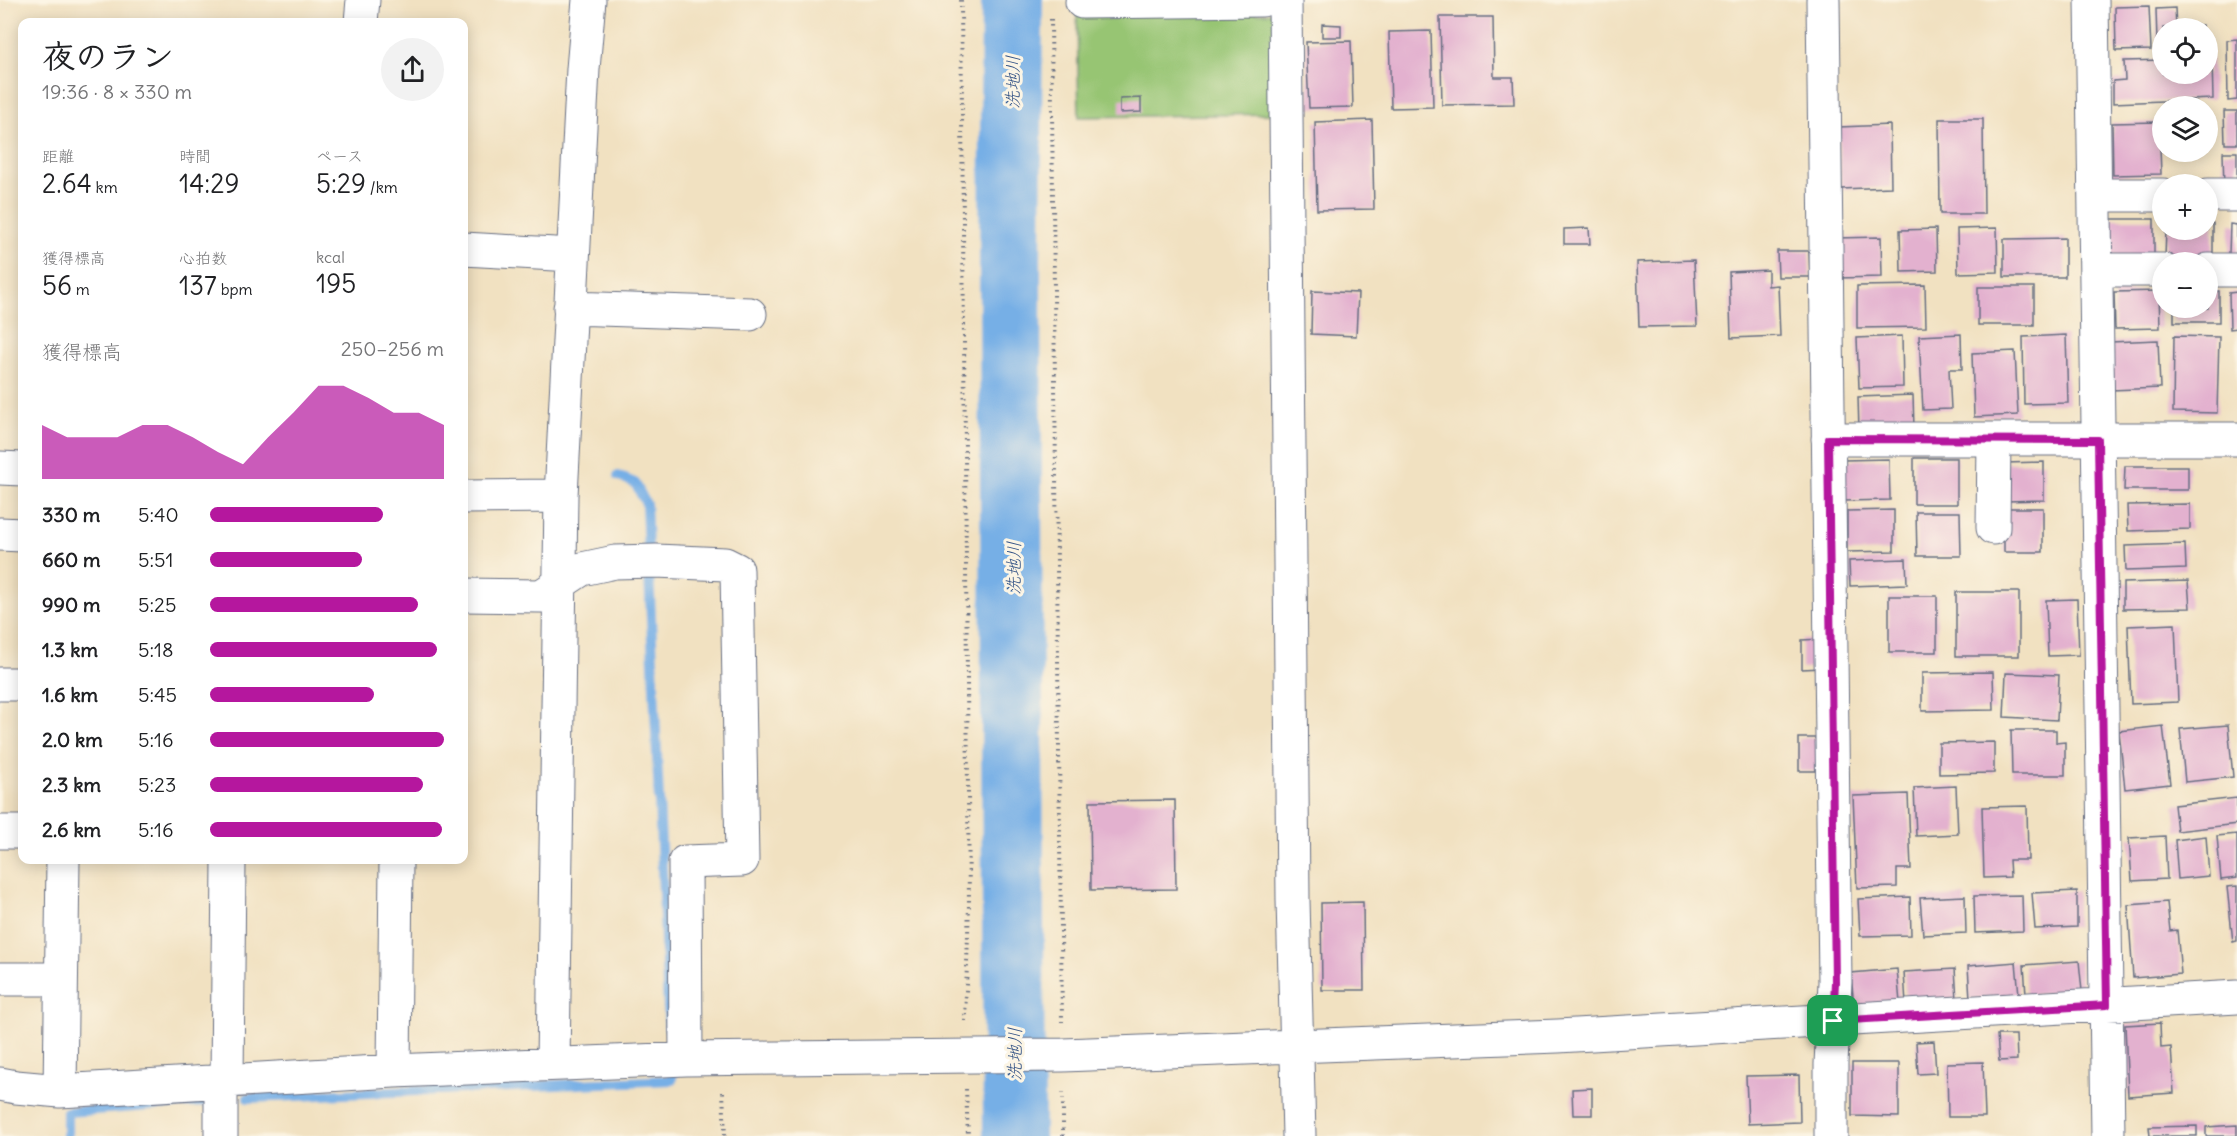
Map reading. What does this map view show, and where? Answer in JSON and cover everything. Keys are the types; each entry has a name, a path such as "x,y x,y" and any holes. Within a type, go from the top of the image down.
{"street":[{"path":"361,18 363,0"},
{"path":"553,1064 561,496 589,0"},
{"path":"1082,2 1262,0"},
{"path":"1285,0 1293,877 1299,1136"},
{"path":"1823,0 1835,982 1831,1064 1831,1136"},
{"path":"2092,0 2108,1136"},
{"path":"2095,195 2152,195"},
{"path":"2218,195 2237,195"},
{"path":"468,249 573,255"},
{"path":"2096,270 2152,270"},
{"path":"2218,270 2237,270"},
{"path":"570,308 750,314"},
{"path":"1828,439 2237,440"},
{"path":"1993,528 1994,440"},
{"path":"0,468 18,469"},
{"path":"468,496 561,496"},
{"path":"0,534 18,535"},
{"path":"468,595 542,596 582,569 615,562 725,564 737,570 742,860 685,862 686,1059"},
{"path":"0,684 18,684"},
{"path":"0,832 18,832"},
{"path":"60,1091 63,864"},
{"path":"221,1136 229,864"},
{"path":"394,1071 396,864"},
{"path":"0,979 61,979"},
{"path":"0,1084 60,1091 394,1071 686,1059 1059,1055 1558,1036 2237,997"}],"path":[{"path":"962,0 969,905 968,1136"},
{"path":"1051,10 1059,1055 1063,1136"},
{"path":"722,1059 725,1136"}],"green space":[{"path":"1277,13 1278,114 1079,117 1077,15"}],"building":[{"path":"2149,6 2151,50 2116,51 2115,7"},
{"path":"2175,8 2176,18 2156,18 2156,9"},
{"path":"1440,17 1493,17 1494,77 1513,77 1514,104 1442,105"},
{"path":"1322,24 1341,25 1341,37 1322,37"},
{"path":"1431,31 1433,107 1391,108 1389,32"},
{"path":"2237,39 2237,100 2228,101 2227,40"},
{"path":"1351,41 1353,107 1309,108 1306,42"},
{"path":"2152,60 2152,84 2213,84 2213,96 2152,96 2152,101 2113,103 2113,81 2125,80 2124,61"},
{"path":"1141,98 1141,112 1120,113 1120,99"},
{"path":"2224,111 2237,111 2237,144 2225,144"},
{"path":"1939,119 1983,119 1984,214 1940,214"},
{"path":"1372,120 1374,209 1317,210 1315,122"},
{"path":"2152,122 2152,162 2161,162 2161,174 2113,175 2112,123"},
{"path":"1890,125 1891,187 1841,189 1839,127"},
{"path":"2223,152 2237,152 2237,189 2224,189"},
{"path":"2111,219 2152,219 2154,252 2152,252 2152,257 2111,256"},
{"path":"2230,224 2237,225 2237,254 2229,254"},
{"path":"1589,228 1590,244 1564,244 1564,229"},
{"path":"1997,228 1998,272 1958,273 1957,229"},
{"path":"1936,229 1937,271 1901,272 1900,230"},
{"path":"1881,237 1882,277 1837,278 1836,238"},
{"path":"2065,238 2065,277 2004,277 2004,239"},
{"path":"2166,240 2213,240 2213,252 2165,252"},
{"path":"1777,251 1809,251 1810,277 1778,277"},
{"path":"1694,260 1697,326 1639,327 1637,262"},
{"path":"1768,270 1768,286 1778,285 1780,336 1731,338 1729,272"},
{"path":"1925,285 1926,327 1857,328 1857,286"},
{"path":"1978,287 2034,287 2034,325 1978,325"},
{"path":"1312,291 1358,293 1356,336 1311,334"},
{"path":"2152,291 2152,318 2160,318 2160,328 2115,329 2114,292"},
{"path":"2219,291 2219,322 2174,322 2174,318 2218,318"},
{"path":"2237,292 2237,328 2230,329 2229,293"},
{"path":"1961,334 1962,369 1949,369 1951,409 1923,410 1919,336"},
{"path":"2066,335 2068,403 2024,404 2023,337"},
{"path":"1902,336 1903,387 1859,388 1857,338"},
{"path":"2174,336 2219,337 2217,413 2173,412"},
{"path":"2158,340 2160,388 2111,390 2110,342"},
{"path":"2015,351 2018,415 1974,417 1972,353"},
{"path":"1913,395 1914,429 1859,431 1858,397"},
{"path":"1914,458 1957,458 1957,504 1914,504"},
{"path":"1889,459 1890,500 1844,501 1843,460"},
{"path":"2044,462 2044,500 2007,501 2006,463"},
{"path":"2125,466 2188,466 2188,490 2124,490"},
{"path":"2190,504 2190,529 2128,531 2127,505"},
{"path":"2004,508 2043,508 2043,552 2004,552"},
{"path":"1894,510 1894,551 1847,552 1847,511"},
{"path":"1916,512 1960,512 1961,556 1917,556"},
{"path":"2185,544 2186,569 2126,571 2125,546"},
{"path":"1906,559 1907,584 1850,586 1849,561"},
{"path":"2188,581 2190,608 2123,609 2123,583"},
{"path":"1956,592 2019,592 2019,656 1956,656"},
{"path":"1889,596 1937,596 1937,652 1889,652"},
{"path":"2077,599 2079,655 2048,656 2046,600"},
{"path":"2175,624 2178,702 2131,704 2128,626"},
{"path":"1822,639 1823,668 1802,669 1802,640"},
{"path":"1993,672 1994,710 1922,711 1922,673"},
{"path":"2006,673 2059,675 2057,720 2004,717"},
{"path":"2228,725 2233,777 2185,782 2180,729"},
{"path":"2163,726 2170,784 2125,789 2119,731"},
{"path":"2011,730 2056,730 2056,743 2065,742 2065,775 2012,775"},
{"path":"1799,738 1819,738 1819,771 1799,771"},
{"path":"1994,742 1994,773 1939,774 1939,743"},
{"path":"1956,786 1958,834 1916,836 1914,788"},
{"path":"1908,794 1911,869 1897,869 1897,887 1857,888 1853,796"},
{"path":"2237,798 2237,824 2177,831 2174,805"},
{"path":"1175,800 1176,889 1091,890 1090,801"},
{"path":"2027,806 2028,860 2009,860 2010,877 1984,878 1982,807"},
{"path":"2237,834 2237,878 2221,880 2217,836"},
{"path":"2165,836 2167,879 2132,881 2129,838"},
{"path":"2206,836 2209,876 2178,879 2175,840"},
{"path":"2237,886 2237,941 2233,942 2227,887"},
{"path":"2077,891 2077,927 2035,929 2032,893"},
{"path":"2022,895 2023,931 1975,933 1974,896"},
{"path":"1965,896 1966,933 1923,935 1920,898"},
{"path":"1910,897 1911,935 1860,936 1858,899"},
{"path":"1363,902 1364,990 1322,990 1321,903"},
{"path":"2167,902 2170,931 2177,930 2181,974 2133,978 2128,905"},
{"path":"2079,961 2082,991 2026,995 2024,965"},
{"path":"2016,962 2019,995 1970,999 1968,966"},
{"path":"1897,969 1900,1003 1854,1007 1851,973"},
{"path":"1955,969 1957,1000 1906,1004 1904,972"},
{"path":"2160,1023 2161,1048 2171,1047 2174,1093 2128,1096 2125,1025"},
{"path":"1997,1035 2016,1035 2017,1060 1999,1061"},
{"path":"1934,1041 1936,1073 1918,1074 1916,1042"},
{"path":"1983,1062 1985,1117 1948,1117 1947,1063"},
{"path":"1852,1063 1899,1063 1899,1117 1852,1116"},
{"path":"1799,1075 1800,1122 1748,1124 1746,1076"},
{"path":"1592,1088 1592,1115 1573,1115 1572,1089"},
{"path":"2237,1125 2237,1136 2206,1136 2206,1127"},
{"path":"2197,1126 2197,1136 2150,1136 2149,1127"}],"waterway":[{"name":"洗地川","path":"1012,0 1010,271 1014,1136"},
{"path":"618,476 635,483 646,504 669,1028"},
{"path":"248,1098 672,1080 672,1076"},
{"path":"67,1136 67,1112 202,1102"}],"route":[{"path":"1828,439 2098,440 2107,1005 1833,1021 1835,982 1828,439"}]}
